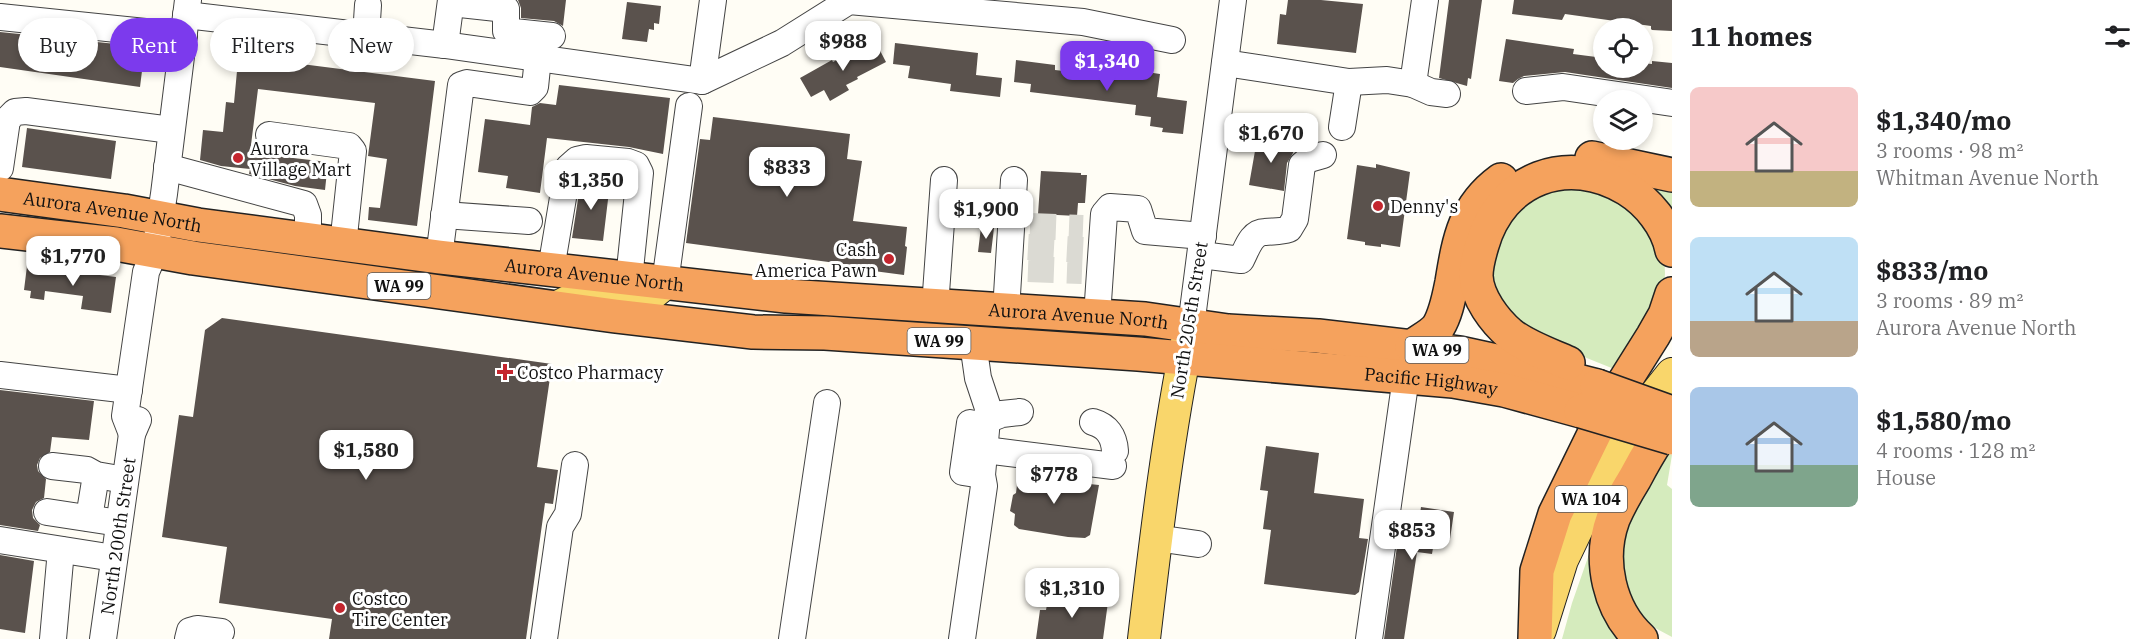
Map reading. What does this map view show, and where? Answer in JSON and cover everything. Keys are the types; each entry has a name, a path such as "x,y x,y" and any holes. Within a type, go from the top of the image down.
{"highway":[{"path":"1409,362 1437,328 1448,303 1457,257 1469,214 1486,191 1508,175 1530,164 1558,156 1586,157 1672,176"},
{"path":"1589,398 1583,371 1511,335 1493,317 1484,301 1476,278 1478,258 1485,235 1497,210 1514,192 1536,179 1569,172 1595,174 1617,183 1650,207 1661,224 1672,250"},
{"name":"Aurora Avenue North","path":"0,194 343,245 664,283 786,296 1145,319 1191,326"},
{"name":"Aurora Avenue North","path":"0,231 72,238 193,258 556,308 753,332 825,333 1184,359"},
{"path":"1536,639 1537,571 1555,514 1604,414 1665,315 1672,294"},
{"name":"Pacific Highway","path":"1191,326 1228,331 1318,336 1409,362 1453,381 1504,390 1589,398 1672,413"},
{"name":"Pacific Highway","path":"1184,359 1339,370 1409,362"},
{"name":"Pacific Highway","path":"1589,398 1672,438"},
{"path":"1641,639 1621,615 1613,598 1609,581 1607,546 1618,508 1655,440 1672,419"}],"main road":[{"path":"556,308 583,294 640,299 649,296 664,283"},
{"name":"North 205th Street","path":"1144,639 1156,538 1191,326"},
{"name":"WA 104","path":"1536,639 1562,560 1619,441 1672,374"}],"street":[{"path":"702,81 713,0"},
{"name":"North 205th Street","path":"1191,326 1233,0"},
{"path":"1413,84 1425,0"},
{"path":"445,45 451,1 506,9 506,31 552,36"},
{"path":"414,41 702,81 782,43 849,1 1084,11 1172,40"},
{"path":"367,18 368,4"},
{"path":"0,17 186,17 328,32"},
{"name":"North 200th Street","path":"132,434 125,416 146,272 155,251 186,17"},
{"path":"439,257 461,85 466,83 530,92 535,87 538,58"},
{"path":"1225,63 1349,82 1387,80 1413,84 1431,92 1447,94"},
{"path":"1342,127 1349,82"},
{"path":"1526,91 1563,87 1672,104"},
{"path":"664,283 689,106"},
{"path":"0,168 7,120 15,112 26,111 171,130"},
{"path":"269,135 349,146 353,151 343,245"},
{"path":"1097,316 1092,250 1104,214 1110,207 1138,209 1145,231 1202,245 1241,260 1251,238 1262,231 1280,233 1289,229 1295,219 1302,165 1309,159 1323,155"},
{"path":"551,269 568,168 577,160 586,158 628,162 636,165 640,173 629,279"},
{"path":"167,167 304,204 308,215 308,240"},
{"path":"935,307 944,180"},
{"path":"1006,311 1020,247 1014,180"},
{"path":"444,215 529,221"},
{"name":"North 200th Street","path":"103,639 132,434 139,418 153,324 159,274 155,251"},
{"path":"962,639 984,486 979,421 988,408 976,368 973,343"},
{"path":"1369,639 1409,362"},
{"path":"0,375 129,390"},
{"path":"792,639 827,403"},
{"path":"979,421 1002,414 1020,412"},
{"path":"983,462 1114,459 1113,438 1107,428 1093,422"},
{"path":"544,639 560,527 568,514 574,465"},
{"path":"52,466 87,470 96,475 125,480"},
{"path":"89,518 96,475"},
{"path":"47,512 119,523"},
{"path":"1156,538 1198,544"},
{"path":"0,540 114,558"},
{"path":"53,639 61,550"},
{"path":"188,639 190,632 196,629 221,632"}],"green space":[{"path":"1672,182 1672,214 1644,184"},
{"path":"1573,185 1623,198 1664,255 1664,289 1619,371 1547,342 1518,326 1496,291 1492,264 1509,221 1533,199 1547,192"},
{"path":"1663,450 1672,455 1667,485 1672,489 1672,637 1639,615 1626,593 1620,571 1622,528"},
{"path":"1593,543 1630,639 1562,639"}],"building":[{"path":"518,0 566,0 563,26 554,21 521,18"},
{"path":"1288,0 1363,4 1356,53 1277,44 1280,14 1286,15"},
{"path":"1449,0 1482,0 1471,79 1468,78 1467,86 1439,78"},
{"path":"1514,0 1672,0 1672,31 1653,30 1653,18 1594,18 1565,14 1562,20 1512,14"},
{"path":"627,2 661,6 659,24 654,23 654,30 649,29 647,42 622,39"},
{"path":"0,32 18,34 18,70 0,67"},
{"path":"1506,39 1574,49 1573,54 1593,57 1593,76 1565,72 1524,76 1513,83 1499,81"},
{"path":"875,41 886,62 857,77 858,79 846,85 849,90 830,101 824,90 811,97 800,78 832,60 833,62"},
{"path":"98,42 110,43 110,72 142,72 140,87 35,72 98,72"},
{"path":"895,43 978,53 976,75 1002,78 1000,97 950,91 951,84 908,78 910,66 893,64"},
{"path":"1016,60 1055,65 1055,70 1091,74 1092,70 1110,73 1109,76 1139,80 1140,71 1160,74 1157,97 1187,101 1183,134 1162,132 1163,128 1150,126 1151,117 1135,115 1136,105 1030,92 1031,84 1014,82"},
{"path":"1653,61 1672,63 1672,88 1605,78 1653,78"},
{"path":"316,66 328,67 328,72 364,72 435,81 417,226 368,220 369,207 380,208 387,159 368,156 375,103 258,89 250,153 328,162 325,190 295,186 249,174 250,169 221,166 200,160 203,130 223,132 226,102 234,103 237,72 316,72"},
{"path":"559,85 670,98 663,154 629,147 547,138 540,193 506,188 508,176 478,172 485,119 530,125 532,107 540,103 556,105"},
{"path":"713,117 850,134 847,159 862,161 853,221 907,227 904,275 851,268 851,265 686,243 700,139 710,140"},
{"path":"27,128 116,141 111,179 22,167"},
{"path":"1274,135 1288,137 1287,144 1294,145 1293,153 1287,163 1284,191 1249,185 1255,151 1258,151 1260,140 1273,142"},
{"name":"Denny's","path":"1376,164 1410,172 1400,247 1381,244 1381,247 1365,245 1365,242 1347,239 1357,165 1376,168"},
{"path":"1041,171 1087,175 1085,203 1078,203 1077,216 1038,214"},
{"path":"581,180 610,183 603,241 572,238"},
{"path":"981,227 994,228 991,253 978,252"},
{"path":"27,266 116,277 111,313 81,309 83,296 45,291 44,300 30,298 31,291 24,290"},
{"path":"222,318 552,364 537,467 558,470 553,504 545,503 526,639 329,639 332,619 219,603 227,547 162,537 179,415 193,417 205,330"},
{"path":"0,390 94,401 89,440 52,437 50,452 40,458 37,465 38,471 46,479 44,498 36,502 32,510 33,518 40,525 38,531 0,525"},
{"path":"1266,446 1319,453 1314,493 1364,499 1359,538 1368,539 1359,592 1355,595 1264,584 1271,530 1263,529 1268,491 1260,490"},
{"path":"1019,469 1042,472 1042,475 1065,478 1070,482 1099,485 1090,535 1085,538 1068,537 1019,529 1014,525 1015,514 1010,511 1013,495 1016,493"},
{"path":"1421,507 1454,512 1450,539 1435,536 1432,554 1417,552 1404,639 1384,639 1402,511 1420,514"},
{"path":"0,555 34,561 25,633 0,629"},
{"path":"1049,594 1108,602 1103,639 1036,639 1040,610 1046,610"}],"tunnel":[{"path":"1030,226 1083,228"},
{"path":"1028,247 1083,250"},
{"path":"1028,269 1082,271"}],"place":[{"name":"Aurora Village Mart","path":"238,158"},
{"name":"Denny's","path":"1378,206"},
{"name":"Cash America Pawn","path":"889,259"},
{"name":"Costco Pharmacy","path":"505,372"},
{"name":"Costco Tire Center","path":"340,608"}]}
